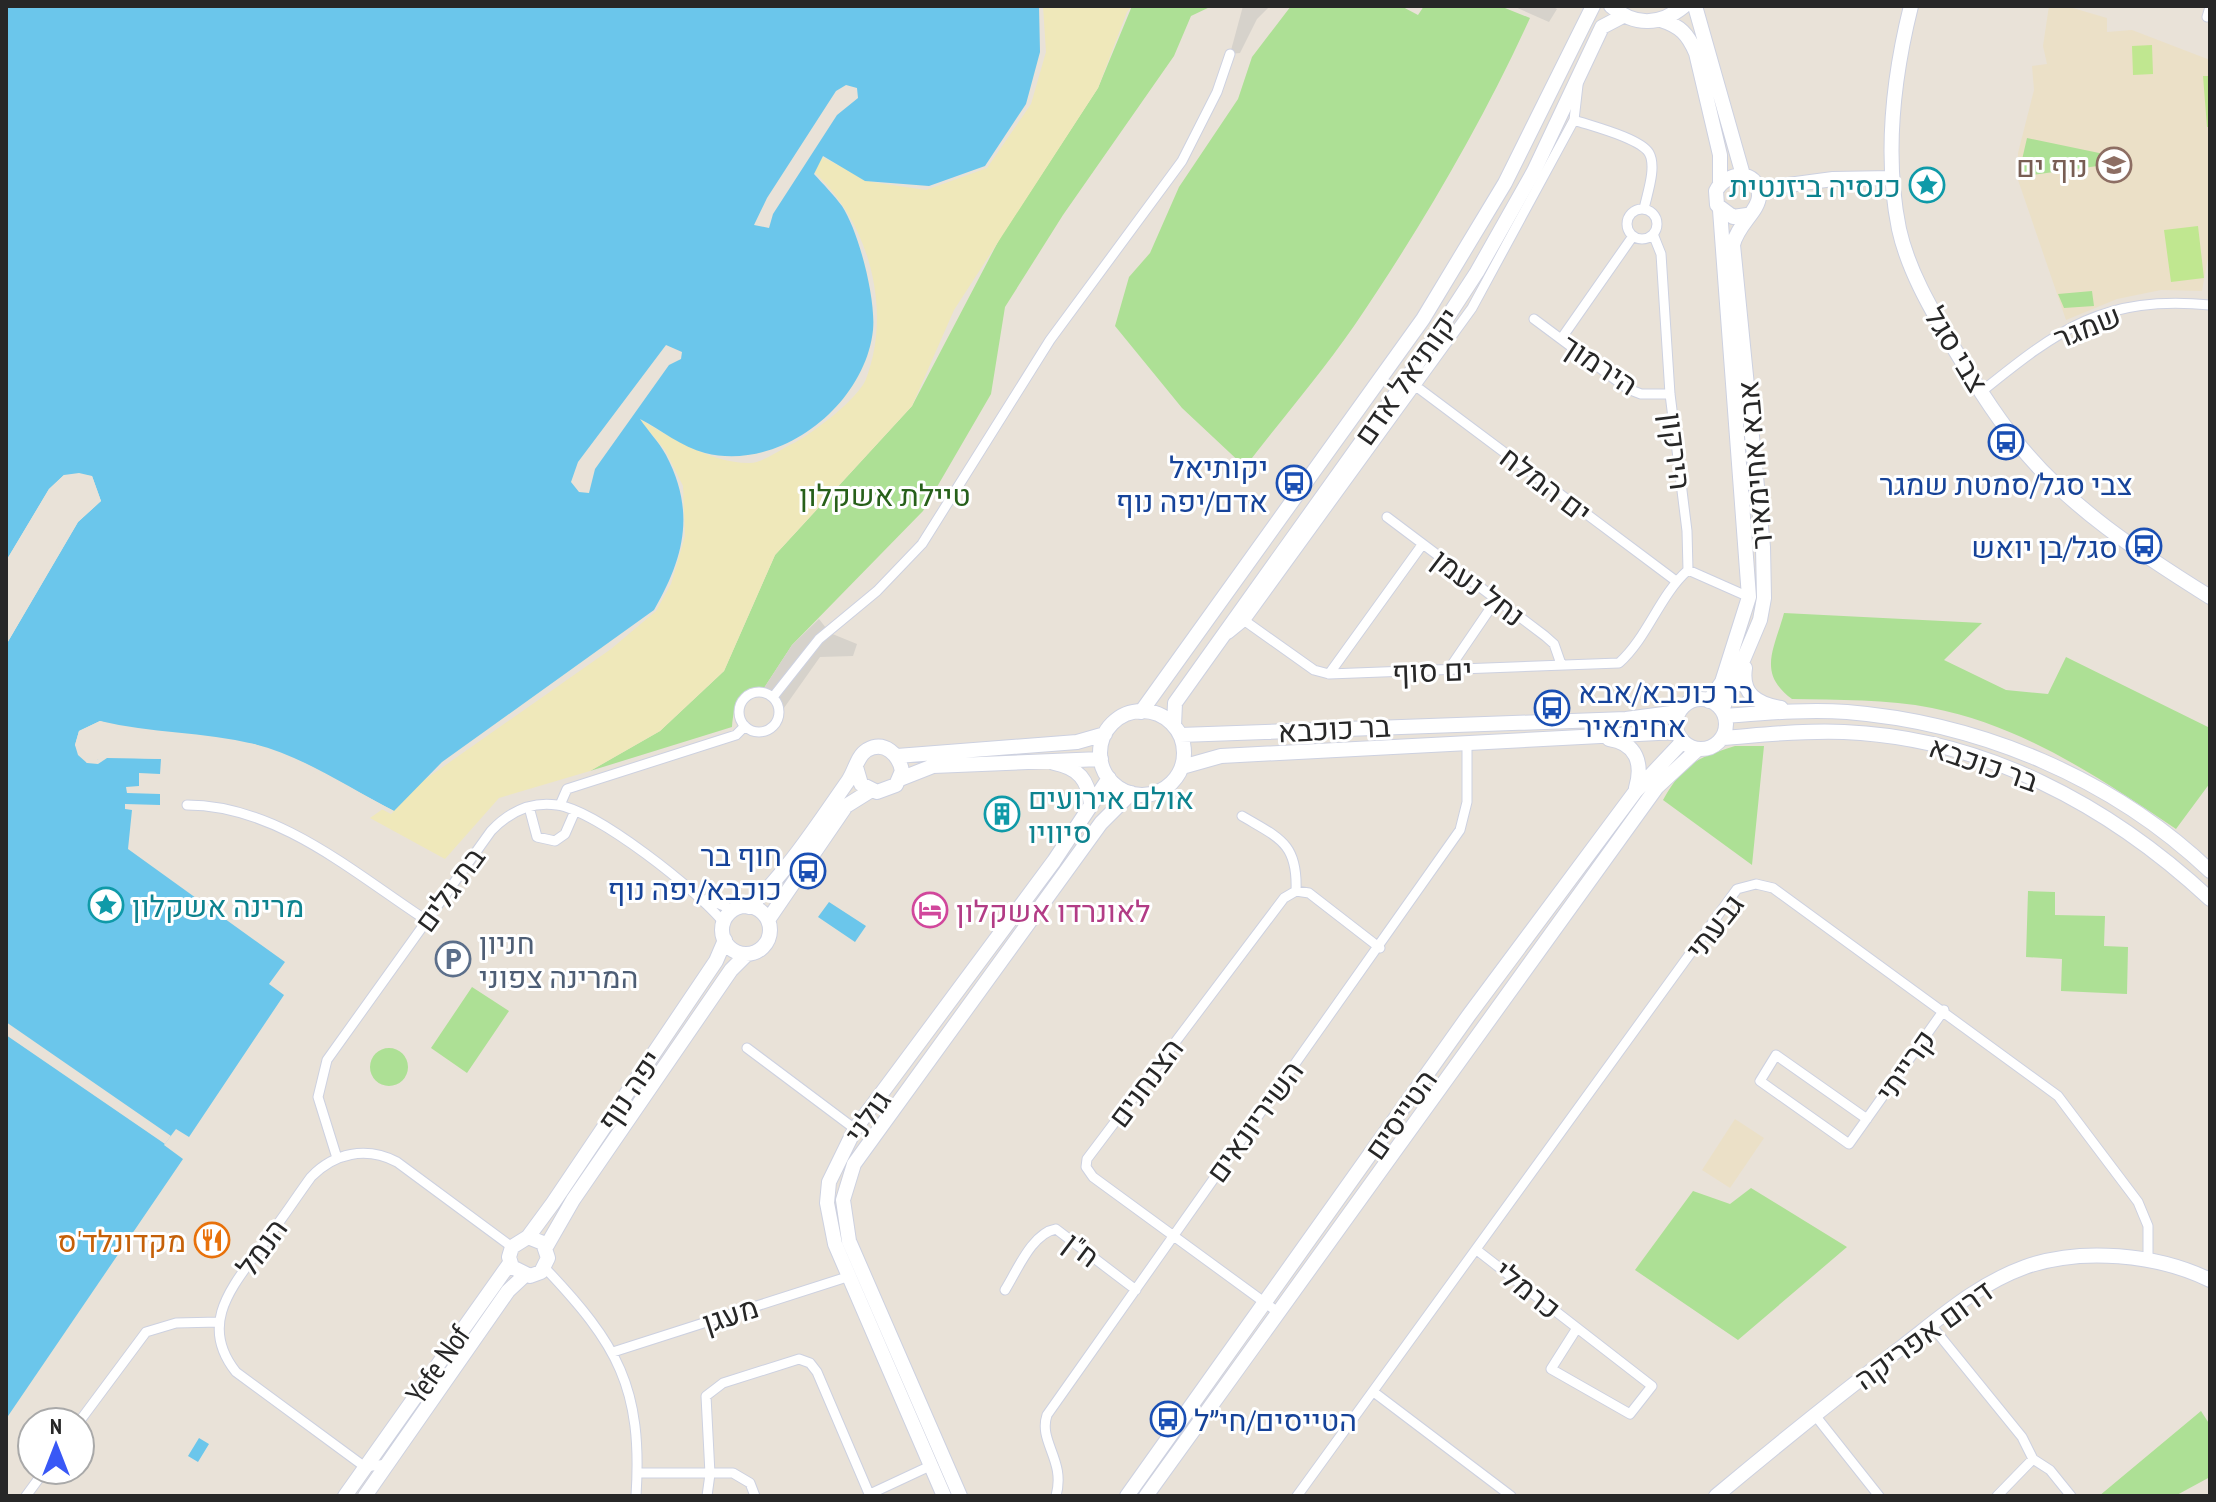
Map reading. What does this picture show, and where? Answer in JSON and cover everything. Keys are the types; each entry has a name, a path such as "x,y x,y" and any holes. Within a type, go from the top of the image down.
{"main road":[{"name":"יקותיאל אדם","path":"1141,712 1423,319 1505,183 1593,6"},
{"path":"1661,20 1684,6"},
{"path":"1617,11 1641,22 1661,20 1677,25 1690,38 1720,155 1720,182 1715,199 1720,210 1733,217 1747,215 1758,203 1758,189 1743,175 1695,6"},
{"name":"צבי סגל","path":"1911,6 1897,61 1892,178 1905,253 1932,311 1981,392 2017,442 2054,482 2114,532 2210,597"},
{"name":"יקותיאל אדם","path":"1177,731 1175,703 1417,364 1477,272 1534,171 1602,27 1617,11"},
{"path":"1720,182 1730,175 1743,175"},
{"path":"1758,189 1833,179 1892,178"},
{"name":"אבא אחימאיר","path":"1709,701 1722,682 1749,597 1720,210"},
{"name":"אבא אחימאיר","path":"1723,713 1747,653 1764,598 1763,547 1733,245 1737,228 1747,215"},
{"path":"1747,653 1744,677 1750,695 1757,702 1809,711"},
{"path":"1693,701 1709,701 1723,713 1722,738 1710,747 1698,749 1680,737 1679,712 1693,701"},
{"path":"1141,712 1158,715 1177,731 1184,749 1182,767 1162,790 1143,795 1131,793 1109,778 1101,759 1105,734 1117,720 1141,712"},
{"name":"בר כוכבא","path":"1177,731 1626,719 1679,712"},
{"name":"בר כוכבא","path":"1723,713 1845,712 1922,722 1994,741 2043,760 2139,816 2210,871"},
{"name":"בר כוכבא","path":"1722,738 1845,732 1919,739 1989,761 2036,778 2129,830 2210,899"},
{"path":"897,756 1077,742 1105,734"},
{"path":"1583,736 1618,740 1631,747 1640,764 1635,792"},
{"name":"בר כוכבא","path":"1182,767 1221,756 1583,736 1680,737"},
{"name":"הטייסים","path":"1127,1496 1469,1015 1635,792 1680,737"},
{"path":"900,779 902,771 897,756 887,748 875,747 864,753 766,890 749,907 734,910 724,923 725,940 734,950 747,954 758,951 767,943 770,932 768,920 846,806 870,791 891,789 900,779 933,766 1101,759"},
{"name":"הטייסים","path":"1146,1496 1657,787 1698,749"},
{"path":"1034,761 1076,770 1087,784 1091,804"},
{"path":"856,767 861,784 870,791"},
{"name":"גולני","path":"944,1496 847,1277 830,1230 827,1203 836,1163 855,1129 1027,898 1109,778"},
{"name":"גולני","path":"960,1496 849,1241 843,1220 846,1182 863,1151 963,1010 1101,823 1131,793"},
{"path":"749,907 768,920"},
{"name":"יפה נוף","path":"512,1247 528,1237 716,961 725,940"},
{"name":"יפה נוף","path":"545,1268 548,1258 546,1247 573,1200 722,983 747,954"},
{"path":"528,1237 538,1239 546,1247"},
{"path":"512,1247 510,1263 524,1276"},
{"name":"דרום אפריקה","path":"1716,1496 1814,1414 1931,1325 1993,1281 2027,1266 2101,1257 2148,1260 2191,1271 2210,1280"},
{"name":"Yefe Nof","path":"365,1467 510,1263"},
{"path":"365,1496 508,1291 524,1276 536,1275 545,1268"},
{"path":"345,1496 365,1467"}],"street":[{"path":"773,697 819,639 886,583 922,544 1050,340 1182,161 1217,92 1230,54"},
{"path":"1214,647 1245,621 1472,308 1574,120 1578,78"},
{"path":"1574,120 1636,142 1648,153 1652,167 1644,209"},
{"path":"1633,236 1646,239 1653,234 1657,221 1644,209"},
{"path":"1633,236 1627,220 1632,212 1644,209"},
{"name":"הירקון","path":"1653,234 1661,254 1670,394 1687,531 1688,570"},
{"path":"1561,339 1633,236"},
{"name":"שמגר","path":"1981,392 2051,336 2081,321 2150,304 2210,305"},
{"name":"הירמוך","path":"1534,319 1628,389 1641,394 1670,394"},
{"name":"ים המלח","path":"1417,387 1676,581"},
{"name":"נחל נעמן","path":"1387,517 1554,644 1561,664"},
{"path":"1329,674 1422,545"},
{"path":"1676,581 1688,570 1749,597"},
{"name":"ים סוף","path":"1245,621 1314,670 1329,674 1619,663 1631,652 1676,581"},
{"path":"1449,669 1496,600"},
{"path":"754,692 773,697 779,715 772,727 760,732 745,726 738,711 743,699 754,692"},
{"path":"560,805 567,789 736,735 745,726"},
{"name":"השיריונאים","path":"1056,1496 1061,1477 1046,1434 1047,1415 1172,1234 1380,948 1460,830 1467,802 1467,742"},
{"path":"187,805 237,809 263,819 303,840 426,920"},
{"name":"בת גלים","path":"337,1158 320,1109 317,1088 327,1060 491,831 508,814 529,807 560,805 575,811 596,820 697,893 734,910"},
{"path":"529,807 537,837 555,841 565,834 575,811"},
{"path":"1242,816 1282,840 1293,853 1296,891 1309,893 1380,948"},
{"name":"גבעתי","path":"1297,1496 1478,1251 1737,889 1756,884 1773,888 2058,1096 2138,1202 2148,1226 2148,1260"},
{"name":"הצנחנים","path":"1279,1313 1093,1177 1086,1167 1087,1159 1284,898 1296,891"},
{"name":"בת גלים","path":"697,893 724,923"},
{"name":"קרייתי","path":"1867,1119 1776,1055 1760,1081 1849,1144 1867,1119 1944,1010"},
{"path":"747,1048 855,1129"},
{"path":"337,1158 364,1152 388,1157 512,1247"},
{"name":"הנמל","path":"219,1322 228,1293 302,1189 318,1169 337,1158"},
{"name":"ח\"ן","path":"1005,1290 1037,1240 1045,1231 1056,1229 1136,1290"},
{"name":"כרמלי","path":"1478,1251 1652,1386 1630,1414 1551,1369 1577,1328"},
{"path":"545,1268 588,1313 613,1352 633,1408 638,1473 636,1496"},
{"name":"מעגן","path":"613,1352 847,1277"},
{"path":"91,1406 146,1332 176,1323 219,1322 223,1351 236,1372 365,1467 387,1464"},
{"path":"1931,1325 2022,1437 2033,1459 2050,1470 2071,1496"},
{"path":"707,1496 710,1474 706,1396 711,1389 789,1360 810,1363 870,1495 930,1466"},
{"path":"1375,1393 1511,1496"},
{"path":"1814,1414 1879,1496"},
{"path":"1997,1496 2033,1459"},
{"path":"638,1473 742,1476 755,1496"}],"shaded area":[{"path":"1243,6 1270,6 1257,19 1240,53 1230,54"},
{"path":"1513,6 1551,6 1557,9 1549,22"},
{"name":"נוף ים","path":"2049,6 2066,6 2107,18 2107,32 2132,30 2210,60 2210,246 2202,291 2161,290 2117,299 2066,320 2017,177 2018,153 2034,90 2032,66 2047,64 2043,46"},
{"path":"819,619 830,633 857,644 853,656 820,657 779,715 777,702 764,688 792,645"},
{"path":"1735,1119 1764,1138 1730,1188 1702,1170"}],"green space":[{"name":"טיילת אשקלון","path":"1132,6 1212,6 1191,16 1174,56 1063,215 1005,307 991,394 923,511 792,645 764,688 748,691 739,699 732,727 590,771 660,731 724,671 775,555 912,406 1000,238 1098,88"},
{"path":"1291,6 1401,6 1418,15 1424,6 1500,6 1530,18 1470,137 1379,289 1314,380 1245,467 1182,408 1115,326 1129,277 1150,253 1179,187 1238,99 1252,57"},
{"path":"2152,45 2153,74 2133,75 2132,46"},
{"path":"2203,76 2210,76 2210,127 2207,127"},
{"path":"2027,138 2104,154 2105,165 2018,177"},
{"path":"2198,226 2204,278 2171,282 2164,230"},
{"path":"2092,291 2094,306 2064,308 2058,294"},
{"path":"1784,613 1982,623 1944,660 2006,690 2048,694 2066,657 2210,728 2210,783 2176,829 2060,756 1998,727 1932,708 1898,703 1792,699 1781,689 1771,670 1773,650"},
{"path":"1735,746 1764,746 1752,865 1663,800 1677,778 1692,764"},
{"path":"2028,891 2055,892 2055,915 2105,916 2104,946 2128,947 2127,994 2061,991 2062,959 2026,957"},
{"path":"472,987 509,1011 467,1073 431,1048"},
{"path":"389,1048 402,1054 408,1067 402,1080 389,1086 376,1080 370,1067 376,1054"},
{"path":"1751,1188 1847,1247 1738,1340 1635,1270 1693,1191 1730,1204"},
{"path":"2201,1411 2210,1425 2210,1477 2175,1496 2099,1496"}],"sand":[{"path":"1043,6 1132,6 1098,88 954,310 912,406 775,555 724,671 660,731 590,771 499,798 445,859 370,818 611,649 656,611 671,584 685,536 683,486 665,450 638,418 706,454 750,463 766,458 802,438 834,414 862,387 874,352 877,324 876,295 870,267 849,215 814,172 822,157 872,182 926,190 987,168 1031,104 1046,52"}],"water":[{"path":"6,6 1039,6 1040,52 1026,104 985,166 929,186 865,181 823,156 814,174 839,202 848,218 860,248 872,301 873,330 867,358 854,384 836,407 814,427 789,442 762,452 733,456 705,453 680,443 640,419 666,455 681,496 683,515 679,553 654,610 442,762 394,811 308,764 254,744 100,721 79,731 75,745 87,763 107,757 161,759 160,774 139,773 139,786 126,787 127,793 160,794 160,805 125,804 125,809 132,810 128,849 285,962 269,984 284,995 189,1137 176,1129 164,1145 183,1159 6,1419 6,645 78,522 101,501 92,476 64,475 49,489 6,561"},
{"path":"829,902 866,926 855,942 818,917"},
{"path":"199,1438 209,1444 198,1462 188,1456"}],"pier":[{"path":"846,85 857,88 858,98 837,115 773,214 769,228 754,225 767,198 836,91"},
{"path":"666,345 682,352 681,359 669,365 595,469 589,493 579,492 571,482 578,462"},
{"path":"79,473 92,476 101,501 78,522 6,645 6,638 75,520 96,499 89,480 66,479 52,492 6,565 6,561 49,489 64,475"},
{"path":"100,721 125,729 254,744 304,763 394,811 391,814 302,767 253,748 124,733 100,725 83,734 79,745 89,759 97,760 107,753 161,755 165,759 107,758 98,764 87,763 78,755 75,745 79,731"},
{"path":"6,1022 171,1136 165,1144 6,1035"}],"place":[{"name":"נוף ים","path":"2114,165"},
{"name":"כנסיה ביזנטית","path":"1927,185"},
{"name":"צבי סגל/סמטת שמגר","path":"2006,442"},
{"name":"יקותיאל אדם/יפה נוף","path":"1294,483"},
{"name":"סגל/בן יואש","path":"2144,546"},
{"name":"בר כוכבא/אבא אחימאיר","path":"1552,708"},
{"name":"אולם אירועים סיוויו","path":"1002,814"},
{"name":"חוף בר כוכבא/יפה נוף","path":"808,871"},
{"name":"מרינה אשקלון","path":"106,905"},
{"name":"לאונרדו אשקלון","path":"930,910"},
{"name":"חניון המרינה צפוני","path":"453,959"},
{"name":"מקדונלד'ס","path":"212,1240"},
{"name":"הטייסים/חי״ל","path":"1168,1419"}]}
